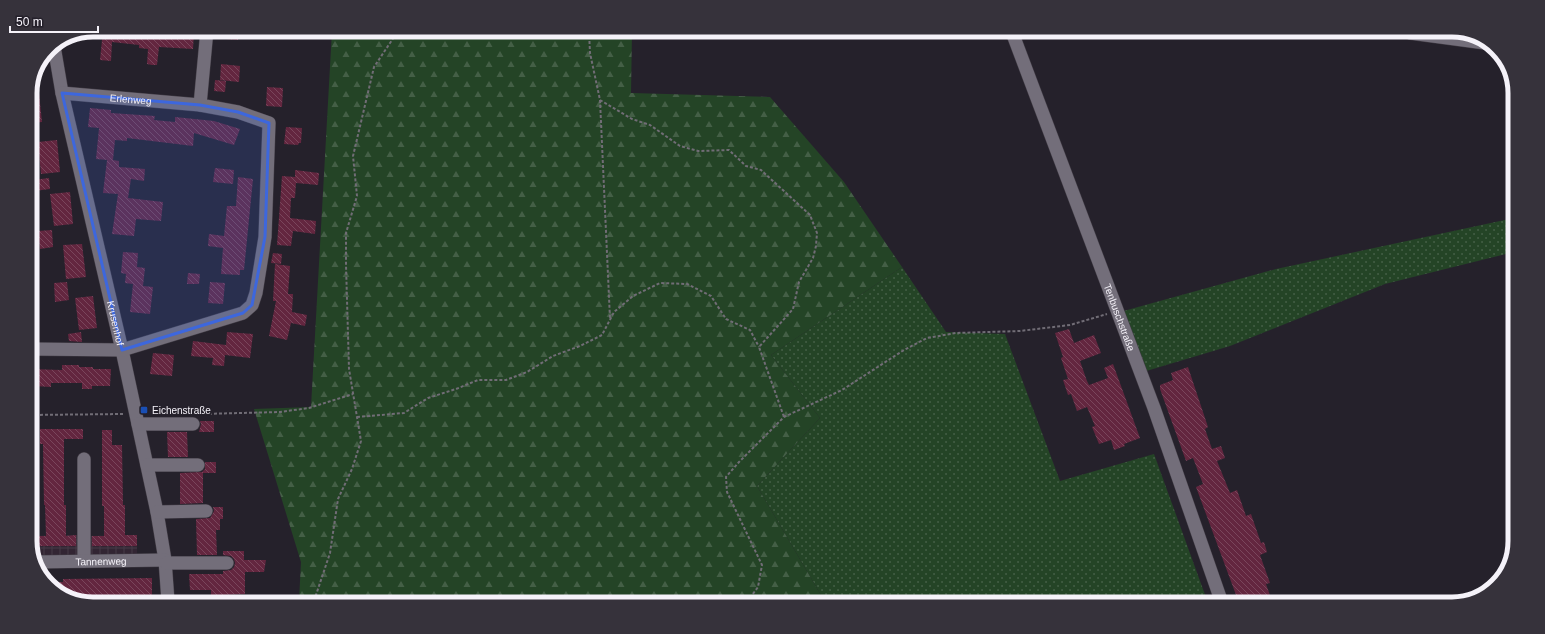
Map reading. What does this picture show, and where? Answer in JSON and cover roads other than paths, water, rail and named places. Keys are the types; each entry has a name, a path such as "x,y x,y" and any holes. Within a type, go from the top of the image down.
{"street":[{"path":"37,349 122,350 243,313 252,305 256,293 265,237 269,122 238,112 200,105 206,37"},
{"name":"Tenbuschstraße","path":"1014,37 1154,408 1220,597"},
{"path":"1440,37 1473,41"},
{"name":"Krusenhof","path":"55,51 62,93 122,350 157,512 166,561 168,597"},
{"name":"Erlenweg","path":"62,93 200,105"},
{"path":"137,419 194,419"},
{"path":"84,459 84,561"},
{"path":"147,465 198,465"},
{"path":"157,512 206,511"},
{"name":"Tannenweg","path":"41,562 166,561 227,563"}],"place":[{"name":"Eichenstraße","path":"144,410"}]}
